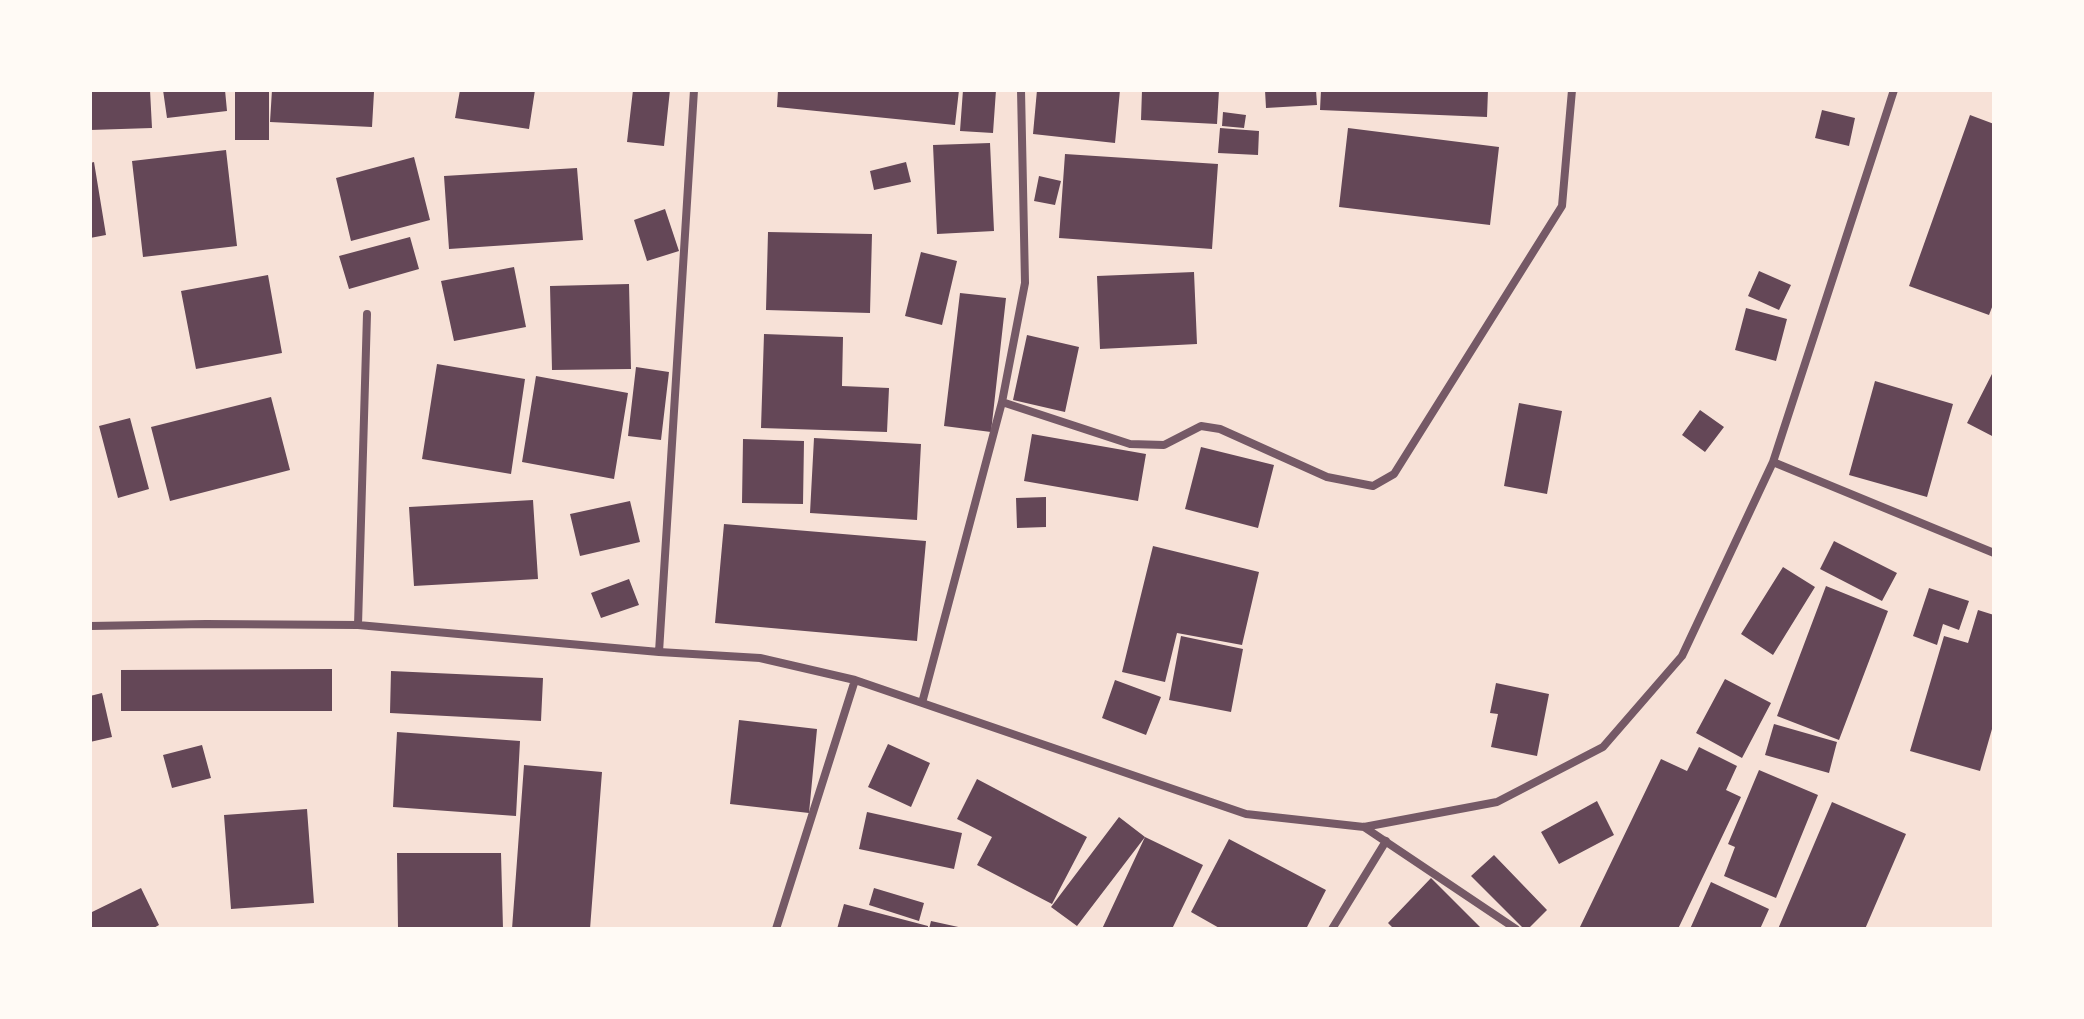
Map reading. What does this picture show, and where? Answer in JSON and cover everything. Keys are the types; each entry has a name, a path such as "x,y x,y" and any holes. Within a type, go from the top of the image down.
{"street":[{"path":"659,652 694,90"},
{"path":"922,703 1002,402 1025,283 1021,90"},
{"path":"1002,402 1130,444 1164,445 1201,426 1220,429 1327,477 1373,486 1394,474 1562,206 1572,90"},
{"path":"90,626 358,625 760,658 855,680 1246,814 1364,827 1497,802 1603,747 1682,656 1773,462 1894,90"},
{"path":"358,625 367,314"},
{"path":"1773,462 1994,553"},
{"path":"776,929 855,680"},
{"path":"1364,827 1516,929"},
{"path":"1332,929 1386,841"}],"building":[{"path":"90,90 150,90 152,128 90,130"},
{"path":"163,90 225,90 227,111 167,118"},
{"path":"235,90 269,90 269,140 235,140"},
{"path":"272,90 374,92 372,127 270,122"},
{"path":"460,90 535,90 529,129 455,118"},
{"path":"633,90 670,90 664,146 627,142"},
{"path":"778,90 959,90 955,125 777,107"},
{"path":"963,90 996,90 993,133 960,131"},
{"path":"1037,90 1120,90 1115,143 1033,134"},
{"path":"1142,90 1219,90 1217,124 1141,120"},
{"path":"1265,90 1316,90 1317,105 1266,108"},
{"path":"1321,90 1488,90 1487,117 1320,110"},
{"path":"1822,110 1855,118 1849,146 1815,138"},
{"path":"1223,112 1246,115 1244,128 1222,126"},
{"path":"1970,115 1994,124 1994,302 1989,315 1909,286"},
{"path":"1220,128 1259,131 1258,155 1218,153"},
{"path":"1348,128 1499,147 1490,225 1339,207"},
{"path":"990,143 994,231 937,234 933,145"},
{"path":"226,150 237,246 143,257 132,161"},
{"path":"1065,154 1218,164 1212,249 1059,238"},
{"path":"414,157 430,220 351,241 336,178"},
{"path":"94,162 106,235 90,238 90,163"},
{"path":"906,162 911,182 874,190 870,171"},
{"path":"577,168 583,240 449,249 444,176"},
{"path":"1039,176 1061,181 1055,205 1034,201"},
{"path":"665,209 679,251 647,261 634,220"},
{"path":"768,232 872,234 870,313 766,310"},
{"path":"410,237 419,269 349,289 339,256"},
{"path":"921,252 957,261 942,325 905,316"},
{"path":"514,267 526,327 454,341 441,281"},
{"path":"1759,271 1791,285 1779,310 1748,296"},
{"path":"1194,272 1197,344 1100,349 1097,276"},
{"path":"268,275 282,353 196,369 181,291"},
{"path":"629,284 631,369 552,370 550,286"},
{"path":"960,293 1006,298 991,432 944,426"},
{"path":"1746,308 1787,319 1776,361 1735,350"},
{"path":"764,334 843,337 842,386 889,388 887,432 761,428"},
{"path":"1027,335 1079,347 1065,412 1013,400"},
{"path":"437,364 525,379 511,474 422,459"},
{"path":"636,367 669,372 661,440 628,436"},
{"path":"1994,370 1994,437 1967,423"},
{"path":"536,376 628,393 614,479 522,462"},
{"path":"1875,381 1953,404 1927,497 1849,475"},
{"path":"271,397 290,470 170,501 151,427"},
{"path":"1519,403 1562,411 1547,494 1504,486"},
{"path":"1700,410 1724,427 1705,452 1682,435"},
{"path":"130,418 149,489 118,498 99,426"},
{"path":"1032,434 1146,454 1138,501 1024,481"},
{"path":"814,438 921,444 917,520 810,513"},
{"path":"743,439 804,441 803,504 742,503"},
{"path":"1201,447 1274,465 1258,528 1185,509"},
{"path":"1046,497 1046,527 1017,528 1016,498"},
{"path":"533,500 538,579 414,586 409,507"},
{"path":"630,501 640,542 580,556 570,514"},
{"path":"724,524 926,541 917,641 715,623"},
{"path":"1834,541 1897,573 1882,601 1820,569"},
{"path":"1153,546 1259,572 1242,645 1177,633 1165,682 1122,672"},
{"path":"1783,567 1815,587 1773,655 1741,634"},
{"path":"629,579 639,605 601,618 591,593"},
{"path":"1826,586 1888,611 1839,740 1777,716"},
{"path":"1929,588 1969,601 1959,630 1943,624 1937,645 1913,636"},
{"path":"1978,610 1994,615 1994,722 1980,771 1910,751 1944,636 1968,643"},
{"path":"1181,636 1243,649 1231,712 1169,700"},
{"path":"332,669 332,711 121,711 121,670"},
{"path":"391,671 543,678 541,721 390,713"},
{"path":"1725,679 1771,703 1742,758 1696,733"},
{"path":"1115,680 1161,697 1146,735 1102,718"},
{"path":"1496,683 1549,694 1537,756 1491,747 1498,714 1490,713"},
{"path":"102,693 112,737 90,742 90,696"},
{"path":"739,720 817,729 809,813 730,804"},
{"path":"1774,724 1837,742 1829,773 1765,755"},
{"path":"397,732 520,741 516,816 393,807"},
{"path":"888,744 930,763 911,807 868,787"},
{"path":"202,745 211,778 172,788 163,755"},
{"path":"1699,747 1737,766 1726,790 1741,797 1678,929 1579,929 1661,759 1687,771"},
{"path":"524,765 602,772 590,929 512,929"},
{"path":"1759,770 1818,795 1776,898 1724,876 1735,847 1728,844"},
{"path":"977,779 1087,837 1052,904 977,865 992,837 957,819"},
{"path":"1597,801 1614,835 1559,864 1541,832"},
{"path":"1832,802 1906,834 1865,929 1778,929"},
{"path":"307,809 314,903 231,909 224,815"},
{"path":"867,812 962,833 954,869 859,849"},
{"path":"1119,817 1145,837 1077,926 1051,907"},
{"path":"1145,837 1203,865 1172,929 1102,929"},
{"path":"1229,839 1326,890 1306,929 1221,929 1191,912"},
{"path":"397,853 501,853 503,929 398,929"},
{"path":"1494,855 1547,910 1528,929 1524,929 1471,876"},
{"path":"1431,878 1482,929 1394,929 1388,923"},
{"path":"1711,882 1769,909 1760,929 1690,929"},
{"path":"141,888 159,925 152,929 90,929 90,913"},
{"path":"874,888 924,903 919,921 869,905"},
{"path":"844,904 928,926 928,929 837,929"},
{"path":"931,921 963,928 929,929"}]}
